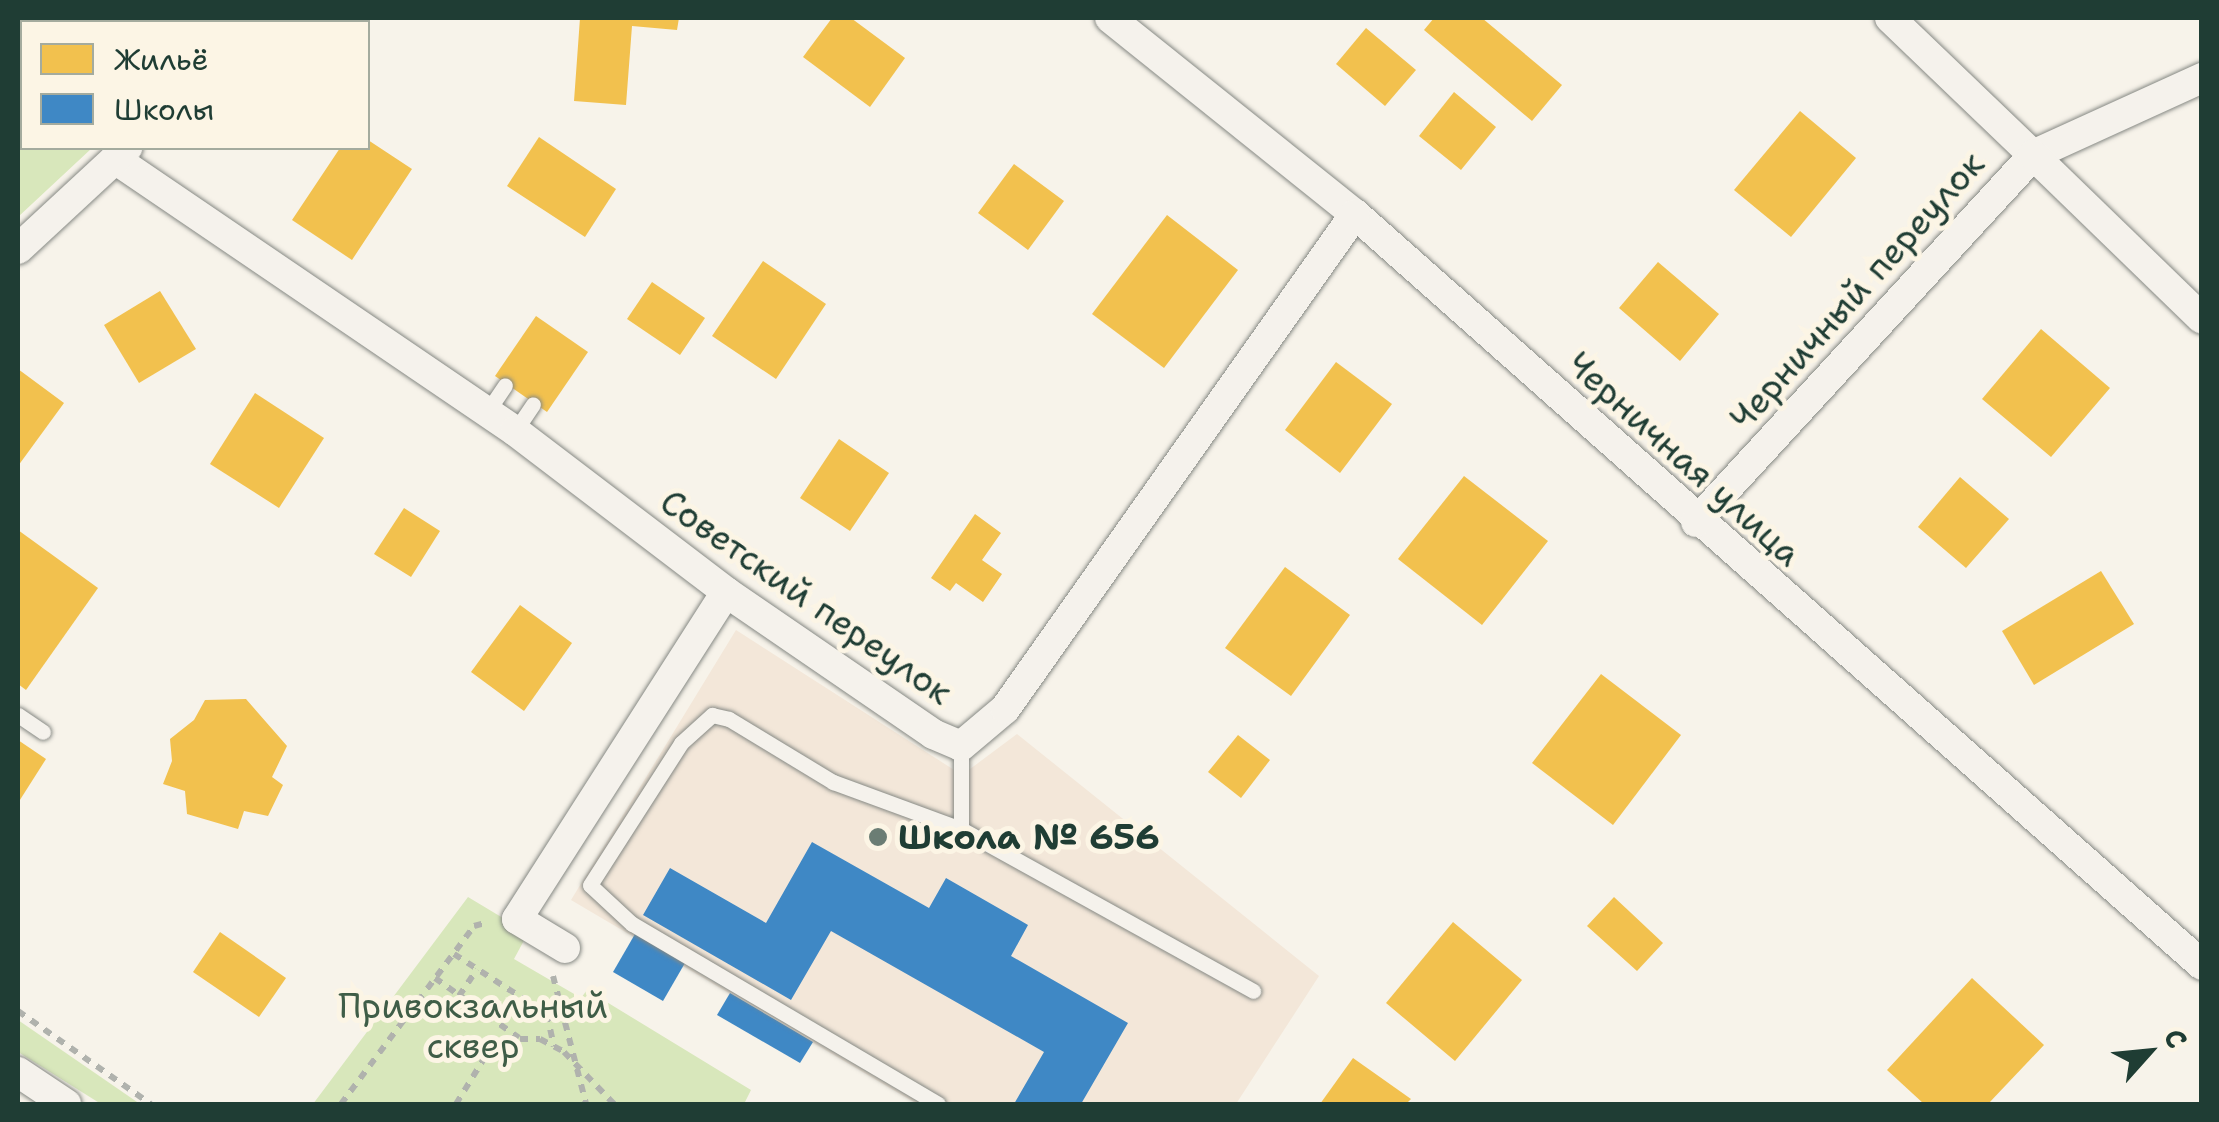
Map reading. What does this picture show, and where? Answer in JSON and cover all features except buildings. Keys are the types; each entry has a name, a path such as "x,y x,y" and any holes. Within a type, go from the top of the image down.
{"street":[{"name":"Черничная улица","path":"1110,18 1355,214 1696,522 2202,965"},
{"path":"1890,18 2202,319"},
{"path":"2032,154 2202,78"},
{"name":"Советский переулок","path":"121,153 515,431 726,592 933,734 961,746 1005,709 1355,214"},
{"path":"18,249 121,153"},
{"name":"Черничный переулок","path":"1696,522 2032,154"},
{"path":"564,948 516,919 726,592"},
{"path":"18,1072 66,1104"}],"lane":[{"path":"487,412 505,386"},
{"path":"515,431 533,404"},
{"path":"18,714 43,732"},
{"path":"938,1104 632,924 590,885 681,744 712,715 730,719 833,782 961,830 1253,991"},
{"path":"961,746 961,830"}],"path":[{"path":"341,1104 474,926 516,919"},
{"path":"564,948 551,981 586,1104"},
{"path":"454,954 547,1014 554,1047"},
{"path":"459,996 477,969"},
{"path":"435,978 520,1039 554,1047 614,1104"},
{"path":"18,1012 152,1104"},
{"path":"456,1104 490,1049 520,1039"}],"shaded area":[{"name":"Школа № 656","path":"736,630 962,775 1017,734 1319,976 1236,1104 917,1104 571,900"}],"green space":[{"path":"31,18 185,18 185,20"},
{"path":"20,122 20,150 90,150 18,217"},
{"name":"Привокзальный сквер","path":"468,897 528,933 514,959 581,998 587,990 751,1090 744,1104 313,1104"},
{"path":"18,1020 140,1104 101,1104 18,1052"}],"place":[{"name":"Школа № 656","path":"878,837"}]}
